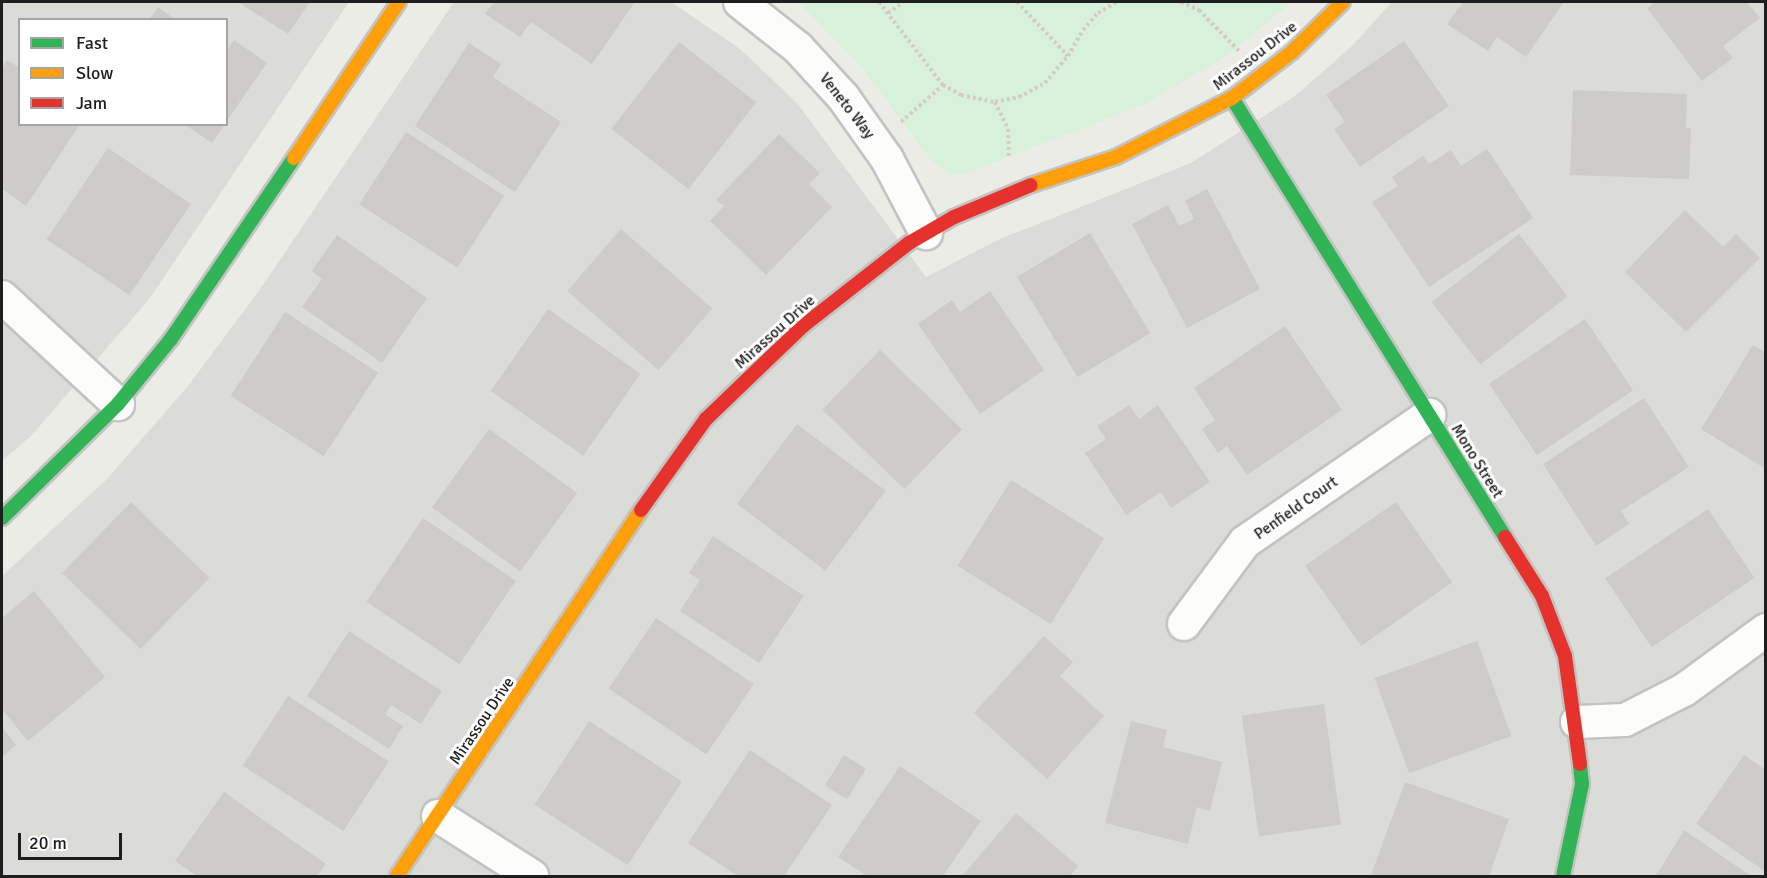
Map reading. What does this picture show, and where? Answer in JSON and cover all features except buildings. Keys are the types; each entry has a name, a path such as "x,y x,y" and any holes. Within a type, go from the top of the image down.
{"street":[{"path":"2,518 118,405 171,339 399,2"},
{"name":"Veneto Way","path":"740,2 798,48 843,97 878,146 926,233"},
{"name":"Mirassou Drive","path":"397,876 665,474 706,419 803,326 926,233 954,217 1021,189 1116,157 1232,98 1293,52 1343,2"},
{"name":"Mono Street","path":"1232,98 1542,596 1565,656 1577,722 1582,784 1563,876"},
{"path":"2,297 118,405"},
{"name":"Penfield Court","path":"1184,624 1245,542 1429,415"},
{"path":"1577,722 1625,720 1684,690 1766,630"},
{"path":"438,816 532,876"}],"path":[{"path":"879,2 943,85 961,95 995,102 1019,97 1045,83 1068,56 1083,30 1114,2"},
{"path":"888,13 904,2"},
{"path":"1017,2 1068,56"},
{"path":"1181,2 1217,26 1241,53 1256,80"},
{"path":"878,146 943,85"},
{"path":"995,102 1008,129 1009,159 1021,189"}],"shaded area":[{"path":"2,2 349,2 150,298 32,435 2,461"},
{"path":"454,2 671,2 739,48 797,103 926,277 1000,239 1191,163 1295,96 1352,46 1392,2 1765,2 1765,876 2,876 2,576 107,479 188,386 261,288"}],"green space":[{"path":"798,2 1292,2 1227,56 1143,105 964,174 950,175 931,160 862,67"}],"traffic: fast":[{"path":"1232,98 1505,537"},
{"path":"2,518 118,404 171,339 294,158"},
{"path":"1563,876 1582,784 1580,764"}],"traffic: slow":[{"path":"294,158 399,2"},
{"path":"1031,185 1116,157 1232,98 1292,52 1343,2"},
{"path":"397,876 641,510"}],"traffic: jam":[{"path":"641,510 706,419 803,326 909,243 954,217 1031,185"},
{"path":"1505,537 1542,596 1565,656 1580,764"}]}
